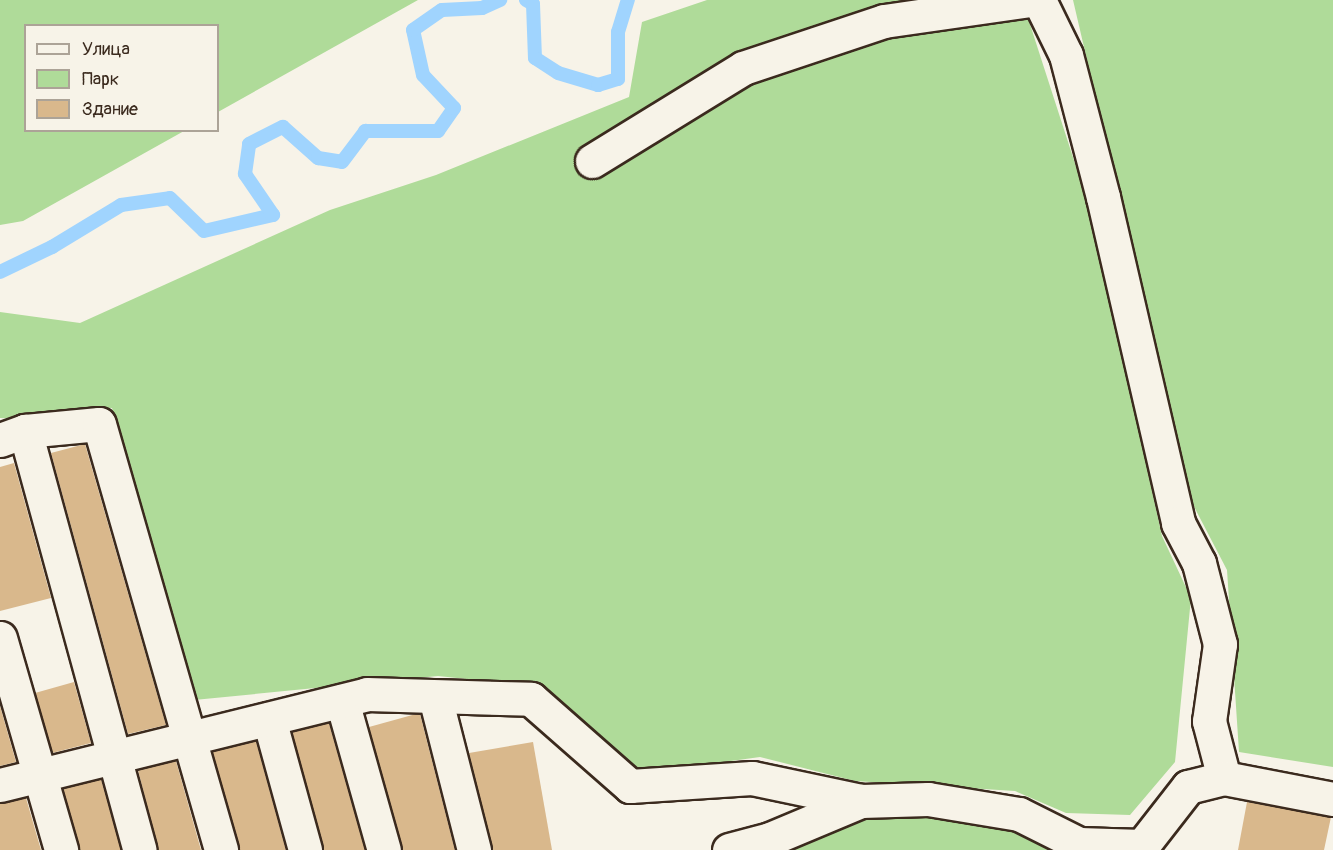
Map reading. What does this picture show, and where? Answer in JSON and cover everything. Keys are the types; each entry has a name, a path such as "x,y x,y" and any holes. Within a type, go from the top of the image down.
{"lane":[{"path":"592,161 743,68 884,21 1030,0"},
{"path":"1039,0 1066,55 1103,197 1178,524 1198,562 1220,644 1209,720 1224,778"},
{"path":"140,850 115,757 13,436 99,424 221,850"},
{"path":"0,638 61,850"},
{"path":"0,785 367,694 531,699 630,786 752,778 861,801 928,800 1020,814 1079,844 1142,846 1188,787 1224,778 1333,799"},
{"path":"435,697 474,850"},
{"path":"342,701 384,850"},
{"path":"269,719 305,850"},
{"path":"729,850 770,839 861,801"}],"green space":[{"path":"0,0 418,0 219,111 219,24 24,24 24,132 182,132 23,221 0,225"},
{"path":"707,0 979,0 1027,15 1091,213 1162,536 1191,598 1175,762 1130,815 1066,813 1015,791 855,781 760,757 636,774 533,686 438,676 194,700 112,408 43,420 0,418 0,312 80,323 330,210 436,175 629,97 642,22"},
{"path":"1073,0 1333,0 1333,767 1239,752 1227,570 1189,497"},
{"path":"866,811 1011,823 1059,850 756,850"}],"building":[{"path":"85,444 166,725 128,734 51,453"},
{"path":"14,463 51,598 0,611 0,467"},
{"path":"74,682 91,743 52,753 35,693"},
{"path":"0,706 16,762 0,766"},
{"path":"420,714 455,850 402,850 369,727"},
{"path":"329,723 365,850 323,850 292,732"},
{"path":"256,741 286,850 239,850 212,752"},
{"path":"533,742 552,850 492,850 469,753"},
{"path":"176,761 201,850 158,850 138,770"},
{"path":"101,779 121,850 79,850 63,789"},
{"path":"26,798 41,850 0,850 0,803"},
{"path":"1247,802 1331,817 1324,850 1238,850"}],"waterway":[{"path":"0,272 52,247 121,205 170,198 204,231 273,215 245,174 249,144 283,127 318,158 342,162 365,131 438,131 454,108 423,75 413,30 442,10 482,8 500,0"},
{"path":"526,0 533,4 535,58 558,73 598,85 618,79 618,32 628,0"}]}
